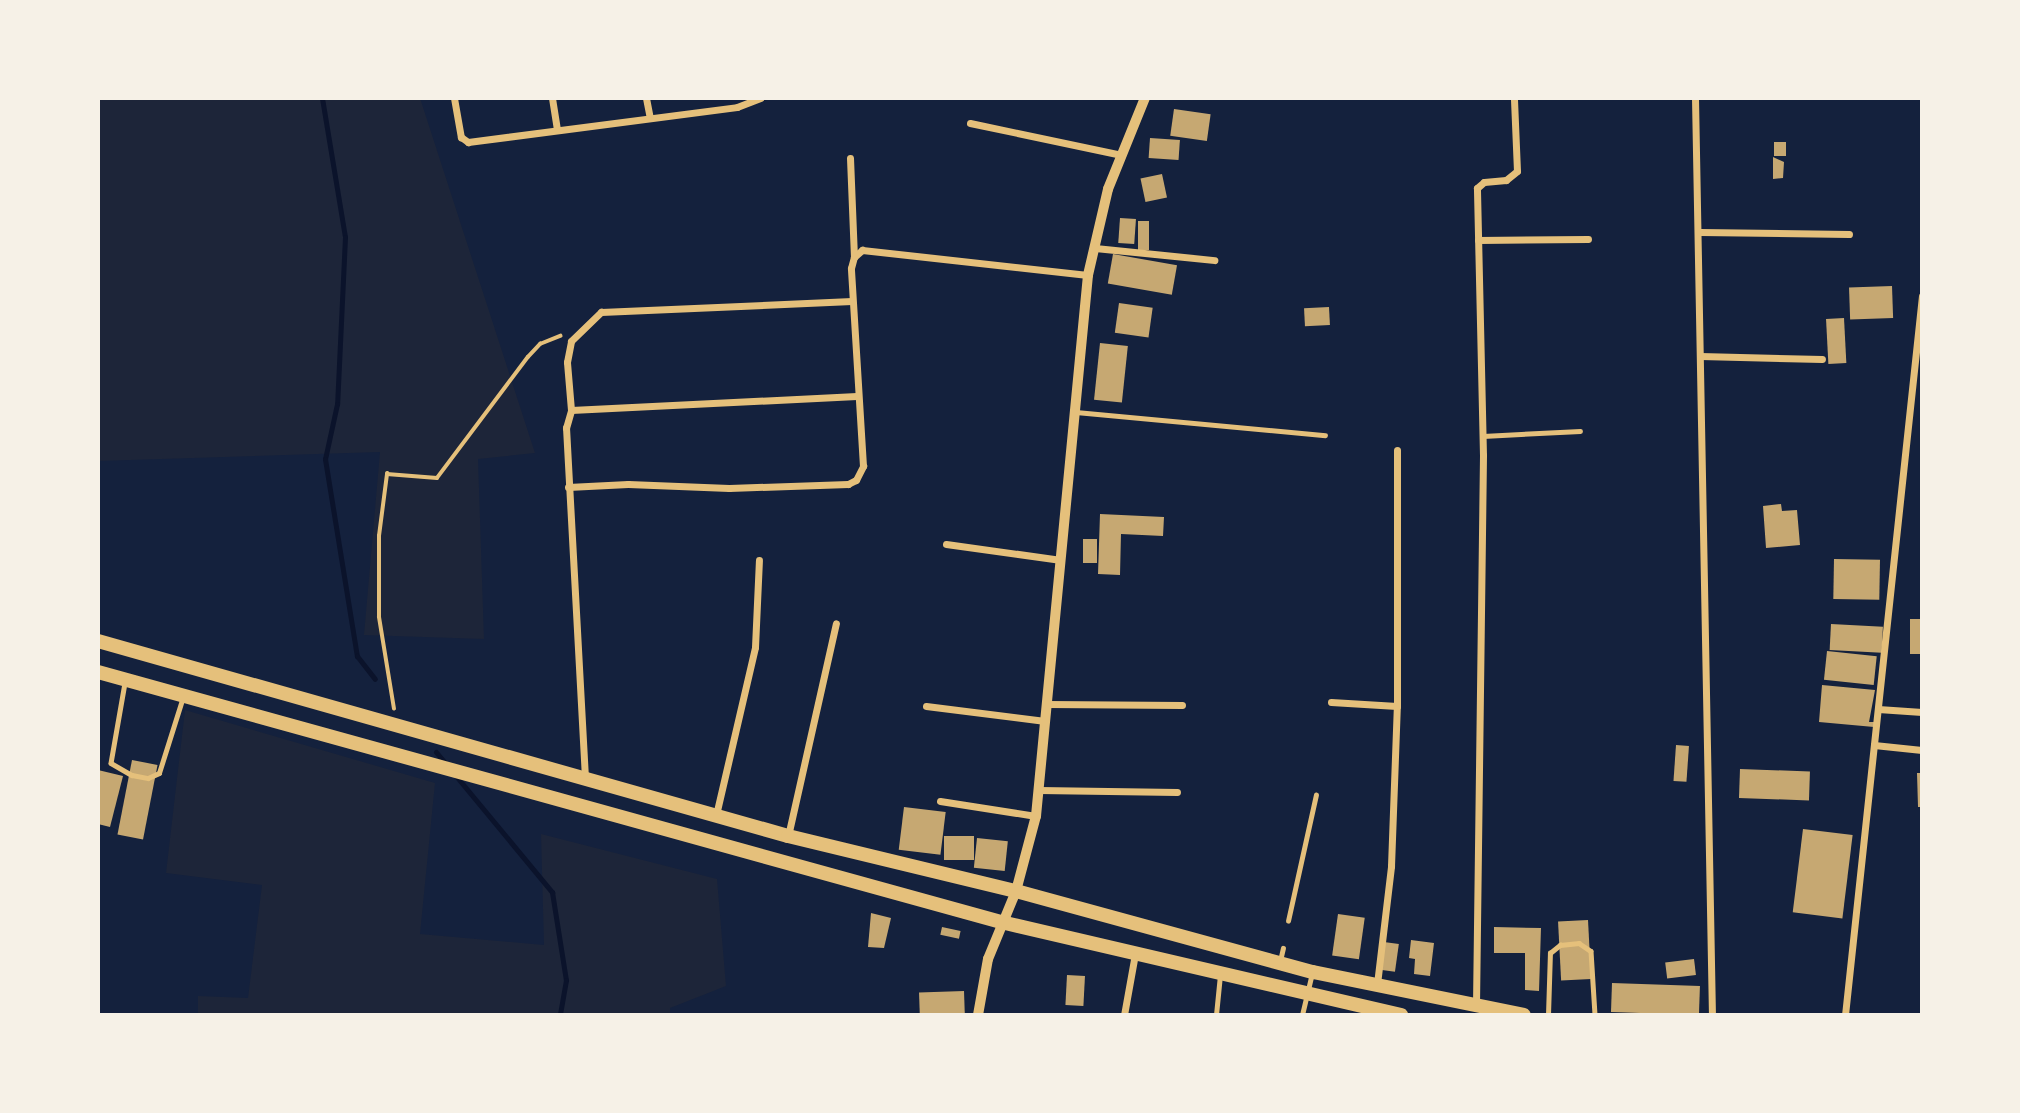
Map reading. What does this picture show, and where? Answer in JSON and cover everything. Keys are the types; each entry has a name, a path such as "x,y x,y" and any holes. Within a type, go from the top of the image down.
{"main road":[{"path":"98,641 788,836 1016,891 1313,972 1524,1015"},
{"path":"98,671 463,775 1001,922 1387,1014 1401,1015"}],"street":[{"path":"454,98 461,137 468,142 650,118 760,98"},
{"path":"552,98 557,129"},
{"path":"646,98 650,118"},
{"path":"978,1015 988,959 1016,891 1036,816 1088,275 1108,189 1145,98"},
{"path":"1476,1005 1482,436 1477,188 1484,182 1506,180 1517,171 1514,98"},
{"path":"1695,98 1700,232 1712,1015"},
{"path":"970,123 1122,155"},
{"path":"568,487 848,484 863,466 852,301 854,257 850,158"},
{"path":"1700,232 1849,234"},
{"path":"1478,240 1588,239"},
{"path":"1095,248 1214,260"},
{"path":"854,257 862,250 1088,275"},
{"path":"1845,1015 1922,296"},
{"path":"585,779 566,428 571,410 567,362 571,341 601,312 852,301"},
{"path":"1700,356 1822,359"},
{"path":"571,410 857,396"},
{"path":"1377,985 1391,866 1397,706 1397,450"},
{"path":"946,544 1061,560"},
{"path":"716,816 755,647 759,560"},
{"path":"788,836 836,623"},
{"path":"1331,702 1397,706"},
{"path":"1047,704 1182,705"},
{"path":"926,705 1045,721"},
{"path":"1878,709 1922,712"},
{"path":"1874,745 1922,750"},
{"path":"1039,790 1177,792"},
{"path":"940,801 1036,816"},
{"path":"1124,1015 1135,953"}],"lane":[{"path":"1076,412 1325,435"},
{"path":"1482,436 1580,431"},
{"path":"126,679 111,763 132,775 148,778 159,773 183,696"},
{"path":"1288,921 1316,795"},
{"path":"1548,1015 1550,953 1560,946 1579,943 1591,951 1595,1015"},
{"path":"1279,963 1283,948"},
{"path":"1303,1015 1304,994 1313,972"},
{"path":"1216,1015 1220,974"}],"path":[{"path":"397,726 379,617 379,536 387,474 437,478 540,344 579,331"}],"shaded area":[{"path":"98,98 420,98 535,453 478,459 484,639 364,635 380,452 98,461"},
{"path":"185,710 435,783 420,934 544,945 541,834 717,879 726,986 670,1008 670,1015 198,1015 198,996 248,998 262,885 166,873"}],"building":[{"path":"1174,109 1211,114 1207,141 1170,136"},
{"path":"1150,138 1180,140 1179,160 1149,158"},
{"path":"1774,142 1786,142 1786,156 1774,156"},
{"path":"1773,157 1784,162 1783,178 1773,179"},
{"path":"1162,174 1167,197 1145,202 1140,179"},
{"path":"1120,218 1136,219 1134,244 1118,243"},
{"path":"1138,221 1149,221 1149,250 1138,250"},
{"path":"1113,254 1177,265 1172,295 1108,284"},
{"path":"1892,286 1893,318 1850,319 1849,288"},
{"path":"1119,303 1153,308 1148,337 1115,333"},
{"path":"1329,307 1330,325 1305,326 1304,308"},
{"path":"1844,318 1846,363 1828,364 1826,319"},
{"path":"1100,343 1128,346 1122,403 1094,400"},
{"path":"1781,504 1782,511 1797,510 1800,545 1766,548 1763,506"},
{"path":"1100,514 1164,517 1163,536 1121,534 1120,575 1098,574"},
{"path":"1083,539 1097,539 1097,563 1083,563"},
{"path":"1834,559 1880,560 1879,600 1833,599"},
{"path":"1910,619 1922,619 1922,654 1910,654"},
{"path":"1831,624 1883,627 1882,653 1830,650"},
{"path":"1827,651 1877,656 1874,685 1824,680"},
{"path":"1822,685 1875,690 1869,722 1875,722 1874,727 1819,722"},
{"path":"1676,745 1689,746 1686,782 1673,781"},
{"path":"132,760 158,765 143,840 117,835"},
{"path":"1740,769 1810,771 1809,800 1739,798"},
{"path":"98,770 123,776 110,827 98,824"},
{"path":"1917,773 1922,773 1922,807 1918,807"},
{"path":"904,807 946,812 940,855 899,850"},
{"path":"1803,829 1853,835 1842,918 1793,912"},
{"path":"944,836 974,836 974,860 944,860"},
{"path":"977,838 1008,841 1005,871 974,868"},
{"path":"871,913 891,918 884,948 868,947"},
{"path":"1338,914 1365,918 1359,959 1332,956"},
{"path":"1588,920 1591,979 1561,980 1558,922"},
{"path":"942,927 961,931 959,939 940,935"},
{"path":"1494,927 1541,928 1539,991 1525,990 1525,953 1494,953"},
{"path":"1411,940 1434,943 1430,976 1414,974 1415,959 1409,958"},
{"path":"1384,942 1399,944 1395,972 1380,970"},
{"path":"1694,959 1696,975 1667,978 1665,963"},
{"path":"1067,975 1085,976 1083,1006 1065,1005"},
{"path":"1612,983 1700,986 1699,1015 1611,1012"},
{"path":"964,991 965,1015 920,1015 919,993"}],"waterway":[{"path":"322,98 345,237 337,404 325,459 357,656 375,679"},
{"path":"436,752 447,765"},
{"path":"456,776 552,892 566,980 560,1015"}]}
